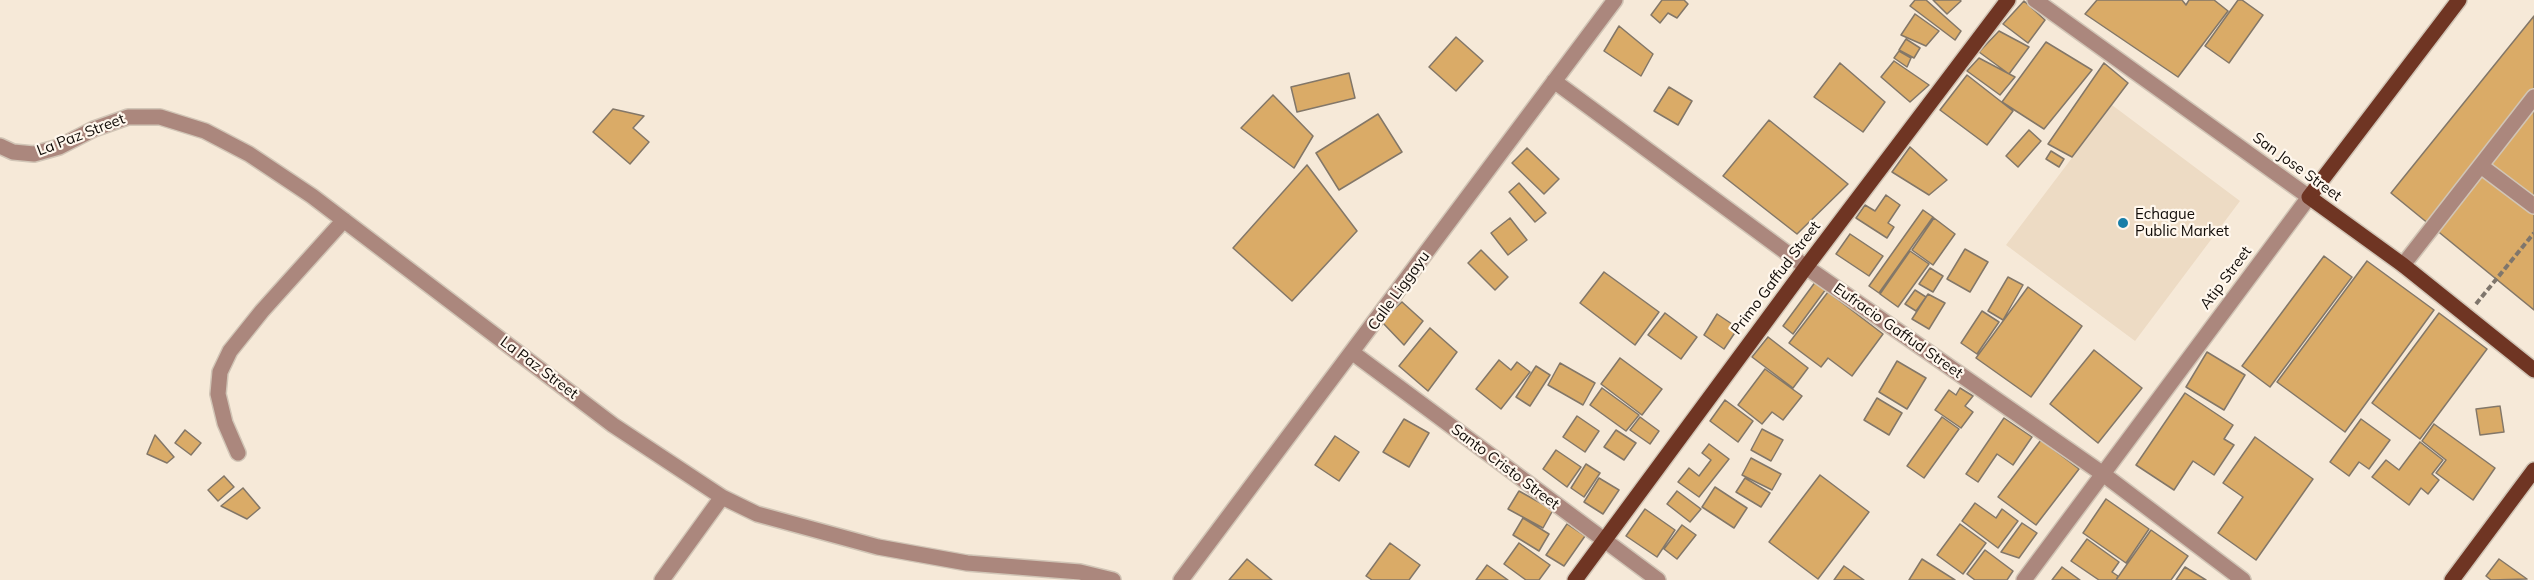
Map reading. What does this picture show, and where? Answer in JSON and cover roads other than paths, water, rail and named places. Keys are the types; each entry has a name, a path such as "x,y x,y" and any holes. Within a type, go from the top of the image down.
{"main road":[{"name":"Primo Gaffud Street","path":"1575,580 1806,267 2008,0"},
{"name":"Atip Street","path":"2309,197 2459,0"},
{"name":"San Jose Street","path":"2309,197 2467,314 2534,370"},
{"path":"2452,580 2534,470"}],"street":[{"name":"Calle Liggayu","path":"1182,580 1615,0"},
{"name":"San Jose Street","path":"2035,0 2309,197"},
{"name":"Eufracio Gaffud Street","path":"1554,81 1806,267 2103,474 2243,580"},
{"path":"2403,265 2534,97"},
{"name":"La Paz Street","path":"0,146 13,152 34,154 59,147 94,129 128,117 160,117 205,130 249,153 344,220 613,425 722,497 757,514 878,548 967,563 1080,572 1113,580"},
{"path":"2481,166 2534,206"},
{"name":"Atip Street","path":"2024,580 2309,197"},
{"path":"238,453 225,423 218,394 220,372 230,351 262,311 344,220"},
{"name":"Santo Cristo Street","path":"1353,353 1658,580"},
{"path":"662,580 722,497"}],"place":[{"name":"Echague Public Market","path":"2123,223"}]}
